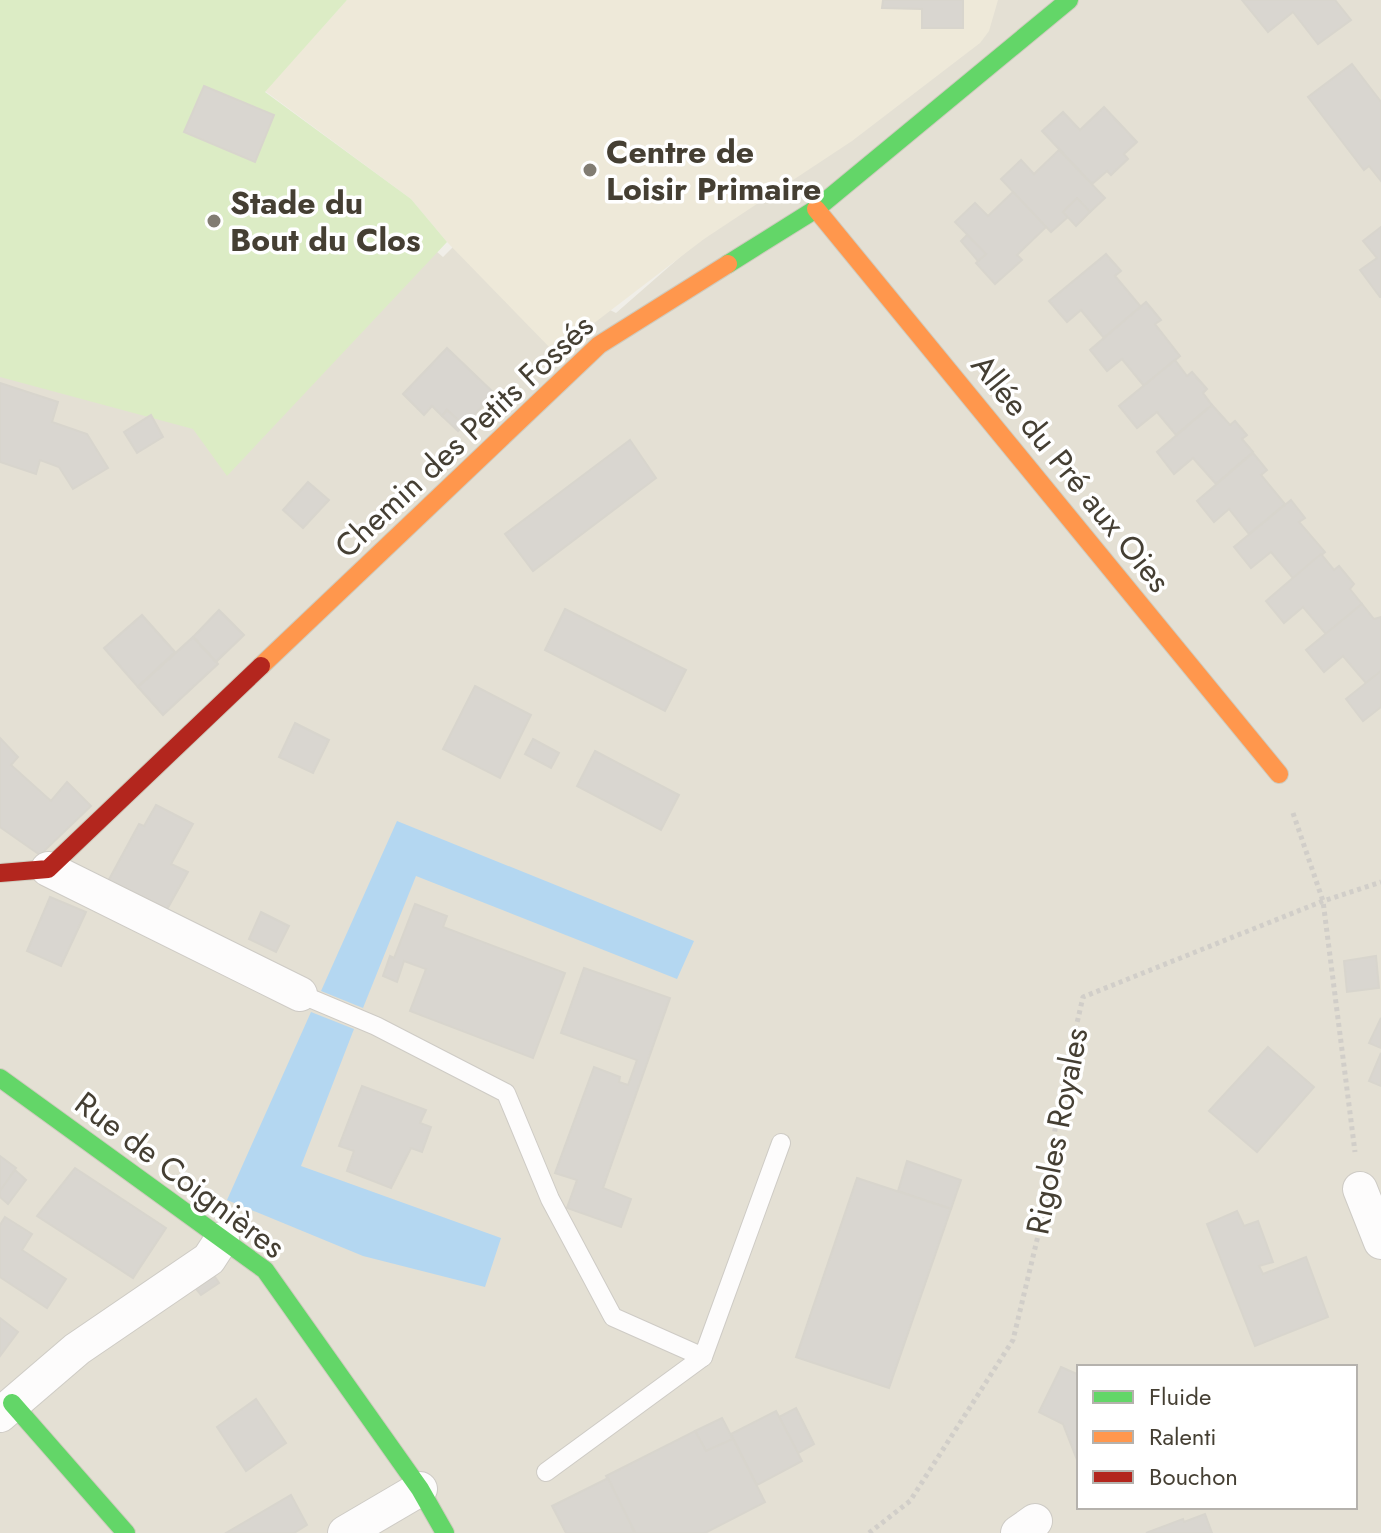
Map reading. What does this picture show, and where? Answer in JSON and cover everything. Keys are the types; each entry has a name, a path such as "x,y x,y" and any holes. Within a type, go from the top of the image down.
{"street":[{"name":"Chemin des Petits Fossés","path":"48,869 599,345 816,209 1069,0"},
{"name":"Allée du Pré aux Oies","path":"816,209 1279,774"},
{"path":"0,873 48,869 300,994"},
{"name":"Rue de Coignières","path":"0,1078 265,1270 420,1489 445,1533"},
{"path":"1360,1189 1381,1242"},
{"path":"126,1533 6,1409 77,1349 209,1259 222,1239"},
{"path":"345,1533 420,1489"}],"lane":[{"path":"300,994 376,1026 506,1093 550,1199 613,1317 703,1357"},
{"path":"546,1472 703,1357 781,1143"}],"path":[{"path":"1279,774 1323,901 1360,1189"},
{"name":"Rigoles Royales","path":"869,1533 910,1501 1013,1340 1043,1215 1059,1101 1083,997 1323,901 1381,882"}],"shaded area":[{"name":"Centre de Loisir Primaire","path":"347,0 998,0 989,31 980,43 852,141 704,239 555,353 447,242 411,199 265,91"},
{"path":"974,0 1381,0 1381,1533 0,1533 0,349 430,246 443,257 463,237 616,313"}],"green space":[{"name":"Stade du Bout du Clos","path":"0,0 347,0 265,92 411,199 447,242 227,476 193,429 0,377"}],"water":[{"path":"397,821 694,941 677,979 416,876 363,1008 321,991"},
{"path":"311,1012 354,1029 301,1166 501,1238 485,1287 363,1256 227,1200"}],"building":[{"path":"883,0 963,0 963,28 922,28 922,9 882,8"},
{"path":"1242,0 1335,0 1351,20 1318,44 1293,12 1268,32"},
{"path":"1352,64 1381,102 1381,181 1369,166 1364,170 1308,97"},
{"path":"204,86 274,115 255,162 184,132"},
{"path":"1104,107 1137,142 1124,154 1128,159 1111,175 1107,171 1092,184 1042,131 1063,112 1080,130"},
{"path":"1059,150 1105,198 1090,212 1077,198 1063,212 1068,217 1051,232 1001,179 1021,160 1034,174"},
{"path":"1013,192 1046,227 1017,255 1022,260 995,284 976,263 986,254 955,222 975,203 988,216"},
{"path":"1077,198 1090,212 1076,226 1063,212"},
{"path":"1381,227 1380,297 1360,270 1377,258 1363,241"},
{"path":"967,235 986,254 978,261 961,241"},
{"path":"1106,254 1121,271 1115,276 1141,307 1104,338 1081,310 1067,322 1049,301"},
{"path":"1146,302 1161,320 1155,324 1180,356 1144,386 1122,359 1107,371 1090,350"},
{"path":"447,348 495,394 464,425 447,410 442,416 432,406 424,415 403,394"},
{"path":"1175,360 1187,376 1192,372 1207,389 1203,393 1212,405 1176,435 1157,412 1137,428 1119,406"},
{"path":"0,383 58,402 52,422 87,434 108,468 73,489 59,467 40,460 36,474 0,462"},
{"path":"1212,405 1230,425 1235,421 1247,435 1242,439 1253,452 1216,484 1193,458 1174,474 1157,452"},
{"path":"447,410 464,425 458,431 442,416"},
{"path":"151,415 163,437 137,453 124,432"},
{"path":"630,440 656,478 533,571 505,534"},
{"path":"1253,453 1267,470 1261,475 1285,504 1249,534 1229,509 1214,522 1197,501"},
{"path":"308,482 329,500 303,528 283,510"},
{"path":"1291,500 1305,518 1299,522 1325,552 1293,578 1271,552 1251,568 1234,547"},
{"path":"1321,554 1334,570 1339,566 1354,584 1350,589 1362,604 1326,634 1303,607 1284,623 1266,601"},
{"path":"1362,604 1374,619 1381,617 1381,671 1366,683 1343,656 1324,672 1306,650"},
{"path":"565,609 686,670 665,711 545,650"},
{"path":"219,610 244,635 216,662 193,637"},
{"path":"142,615 175,652 138,687 104,648"},
{"path":"193,637 218,664 163,715 138,687"},
{"path":"1381,671 1381,707 1363,721 1346,699"},
{"path":"475,686 531,715 500,778 443,749"},
{"path":"295,723 329,740 313,773 279,757"},
{"path":"0,738 18,757 11,765 51,801 67,782 91,806 40,855 0,827"},
{"path":"533,739 559,753 551,768 525,754"},
{"path":"595,751 679,795 661,830 577,786"},
{"path":"156,805 193,824 171,864 188,872 165,913 107,883 139,824 144,826"},
{"path":"50,897 86,912 61,966 27,951"},
{"path":"415,904 447,916 443,927 565,973 533,1058 410,1011 426,969 404,961 397,982 383,976 390,956 394,958"},
{"path":"261,912 289,926 276,952 249,939"},
{"path":"1376,956 1379,988 1347,992 1344,961"},
{"path":"584,968 670,998 603,1188 631,1199 621,1227 567,1208 577,1180 555,1173 594,1067 620,1077 619,1082 628,1085 637,1060 561,1033"},
{"path":"1381,1018 1381,1048 1369,1043"},
{"path":"1268,1047 1314,1087 1257,1152 1209,1111"},
{"path":"1381,1053 1381,1086 1369,1081"},
{"path":"362,1086 426,1110 420,1123 431,1127 422,1152 411,1148 391,1188 347,1171 354,1151 339,1146"},
{"path":"0,1156 16,1168 0,1191"},
{"path":"907,1161 961,1180 951,1209 898,1191"},
{"path":"75,1168 166,1228 133,1278 37,1216"},
{"path":"15,1170 26,1180 8,1204 0,1197 0,1191"},
{"path":"857,1178 951,1209 889,1388 796,1357"},
{"path":"1237,1211 1244,1226 1258,1221 1273,1262 1259,1266 1263,1274 1306,1257 1328,1317 1255,1346 1207,1224"},
{"path":"5,1217 32,1234 22,1250 66,1279 47,1308 0,1277 0,1225"},
{"path":"211,1271 219,1283 201,1295 192,1284"},
{"path":"0,1318 18,1332 0,1356"},
{"path":"1061,1367 1077,1374 1077,1460 1063,1424 1039,1412"},
{"path":"256,1399 286,1443 246,1471 217,1427"},
{"path":"796,1408 814,1444 798,1453 779,1417"},
{"path":"776,1411 802,1461 757,1485 731,1434"},
{"path":"722,1418 733,1439 706,1451 695,1431"},
{"path":"695,1431 706,1451 733,1439 765,1502 705,1533 635,1533 606,1476"},
{"path":"608,1478 635,1533 566,1533 552,1506"},
{"path":"291,1495 307,1525 294,1533 226,1533"},
{"path":"1205,1514 1212,1533 1146,1533 1183,1519 1184,1522"}],"traffic: fast":[{"path":"728,264 816,209 1069,0"},
{"path":"0,1078 265,1270 420,1489 445,1533"},
{"path":"12,1403 126,1533"}],"traffic: slow":[{"path":"816,209 1279,774"},
{"path":"261,666 599,345 728,264"}],"traffic: jam":[{"path":"0,873 48,869 261,666"}],"place":[{"name":"Centre de Loisir Primaire","path":"590,170"},
{"name":"Stade du Bout du Clos","path":"214,221"}]}
